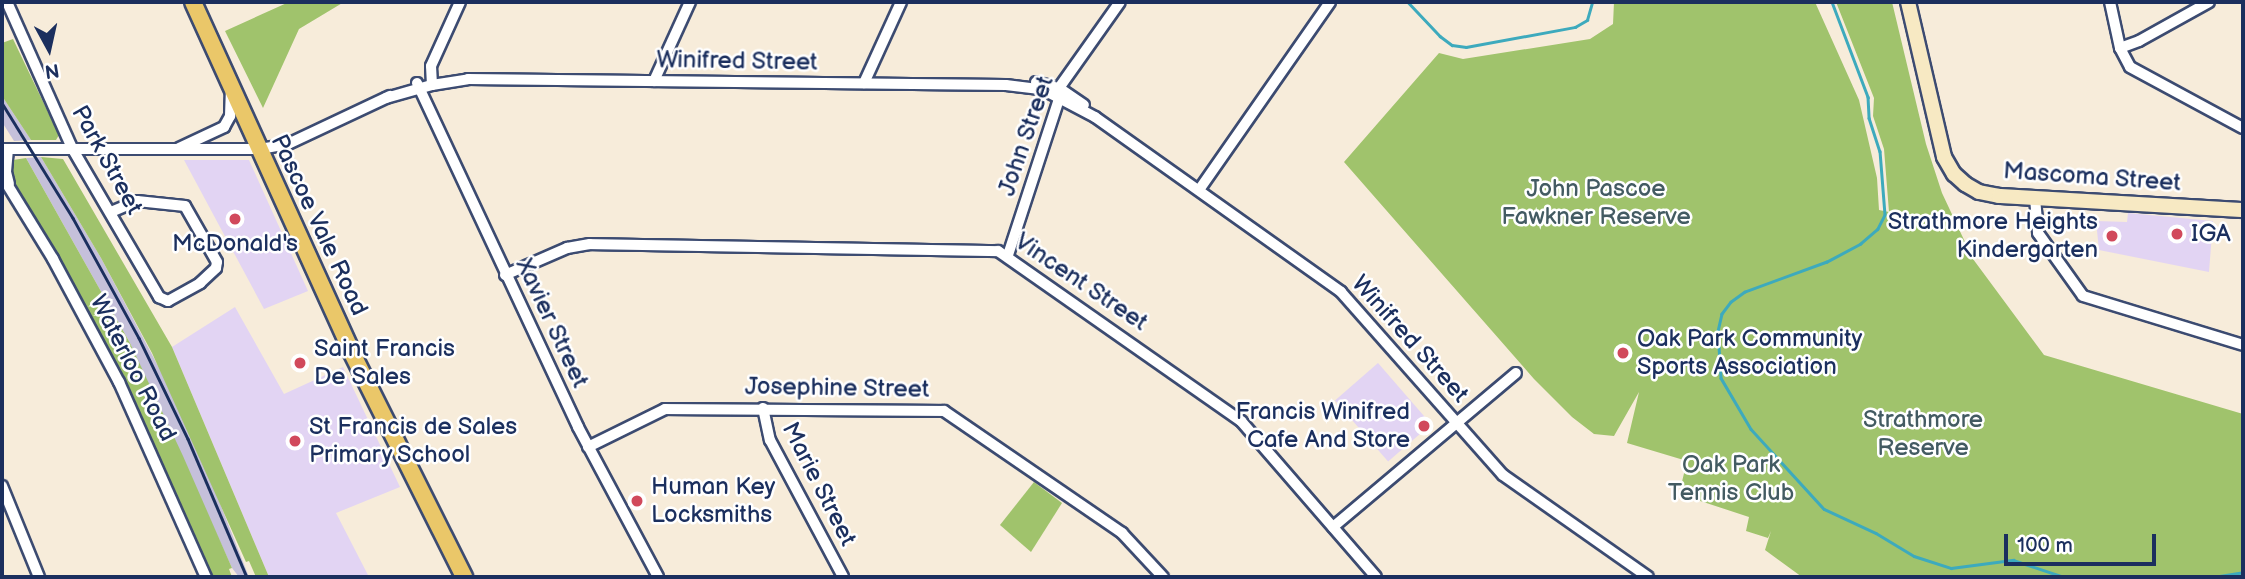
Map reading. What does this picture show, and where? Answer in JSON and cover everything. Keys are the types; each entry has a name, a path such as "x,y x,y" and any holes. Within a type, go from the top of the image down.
{"main road":[{"name":"Pascoe Vale Road","path":"193,2 373,396 464,577"},
{"name":"Mascoma Street","path":"1908,2 1947,165 1965,184 1979,192 2035,198 2243,210"}],"street":[{"name":"Park Street","path":"7,2 72,148 159,298 168,301 200,283 216,268 217,262 189,210 180,204 137,201 111,212"},
{"path":"431,81 431,66 460,2"},
{"path":"654,81 690,2"},
{"path":"864,83 901,2"},
{"name":"John Street","path":"1008,255 1059,93 1120,2"},
{"path":"1199,190 1331,2"},
{"path":"2110,2 2120,48 2125,61 2135,71 2243,128"},
{"path":"2120,48 2139,41 2209,2"},
{"name":"Winifred Street","path":"5,149 260,149 288,144 386,98 431,81 468,79 1006,85 1038,82 1095,117 1352,300 1457,424 1516,486 1648,577"},
{"path":"176,149 224,127 230,116 231,83"},
{"name":"Xavier Street","path":"418,86 588,447 658,577"},
{"name":"Waterloo Road","path":"5,149 5,180 120,382 206,577"},
{"path":"2035,198 2036,228 2083,296 2243,345"},
{"name":"Vincent Street","path":"505,275 567,248 590,244 987,248 1008,255 1241,421 1376,577"},
{"path":"1335,529 1516,373"},
{"name":"Marie Street","path":"763,408 770,440 843,577"},
{"name":"Josephine Street","path":"588,447 665,409 944,411 1122,533 1163,577"},
{"path":"2,485 39,577"}],"shaded area":[{"path":"2,96 31,140 14,141 2,122"},
{"path":"41,157 101,258 167,383 206,468 249,577 239,577 232,568 130,343 26,158"},
{"path":"184,160 249,160 308,291 264,309"},
{"path":"2128,213 2213,221 2209,272 2099,250 2096,221 2127,222"},
{"name":"St Francis de Sales Primary School","path":"235,307 284,394 343,367 400,487 336,513 369,577 269,577 172,347"},
{"path":"1378,363 1431,424 1388,462 1335,400"}],"green space":[{"path":"289,2 344,2 299,29 263,108 225,31"},
{"path":"1614,2 1815,2 1859,100 1877,178 1879,210 1889,212 1884,149 1873,116 1874,98 1836,2 1892,2 1926,144 1942,193 1973,259 2044,355 2243,414 2243,577 1802,577 1765,550 1771,531 1768,538 1746,531 1749,517 1679,494 1687,461 1627,443 1639,392 1614,436 1594,434 1572,417 1534,379 1344,162 1439,53 1463,59 1590,39 1613,24"},
{"path":"13,39 59,135 56,140 31,140 2,96 2,43"},
{"path":"41,157 63,159 172,347 269,577 256,577 249,561 246,562 152,353 101,258"},
{"path":"26,158 130,343 232,568 229,569 232,577 211,576 134,398 10,177 9,164 13,160"},
{"path":"1034,482 1062,503 1031,552 1000,525"}],"waterway":[{"path":"1408,2 1440,36 1452,45 1466,47 1575,27 1587,20 1592,2"},
{"path":"1832,2 1868,97 1869,118 1880,151 1885,215 1878,229 1861,244 1827,262 1745,292 1731,302 1722,314 1718,331 1721,378 1751,429 1824,509 1876,533 1914,556 1951,568 2013,560 2064,577"},
{"path":"2213,577 2243,572"}],"railway":[{"path":"2,103 73,218 139,338 188,439 247,577"}],"place":[{"name":"McDonald's","path":"235,219"},
{"name":"IGA","path":"2177,234"},
{"name":"Strathmore Heights Kindergarten","path":"2112,236"},
{"name":"Oak Park Community Sports Association","path":"1623,353"},
{"name":"Saint Francis De Sales","path":"300,363"},
{"name":"Francis Winifred Cafe And Store","path":"1424,426"},
{"name":"St Francis de Sales Primary School","path":"295,441"},
{"name":"Human Key Locksmiths","path":"637,501"}],"park label":[{"name":"John Pascoe Fawkner Reserve","path":"1596,203"},
{"name":"Strathmore Reserve","path":"1923,434"},
{"name":"Oak Park Tennis Club","path":"1731,479"}]}
